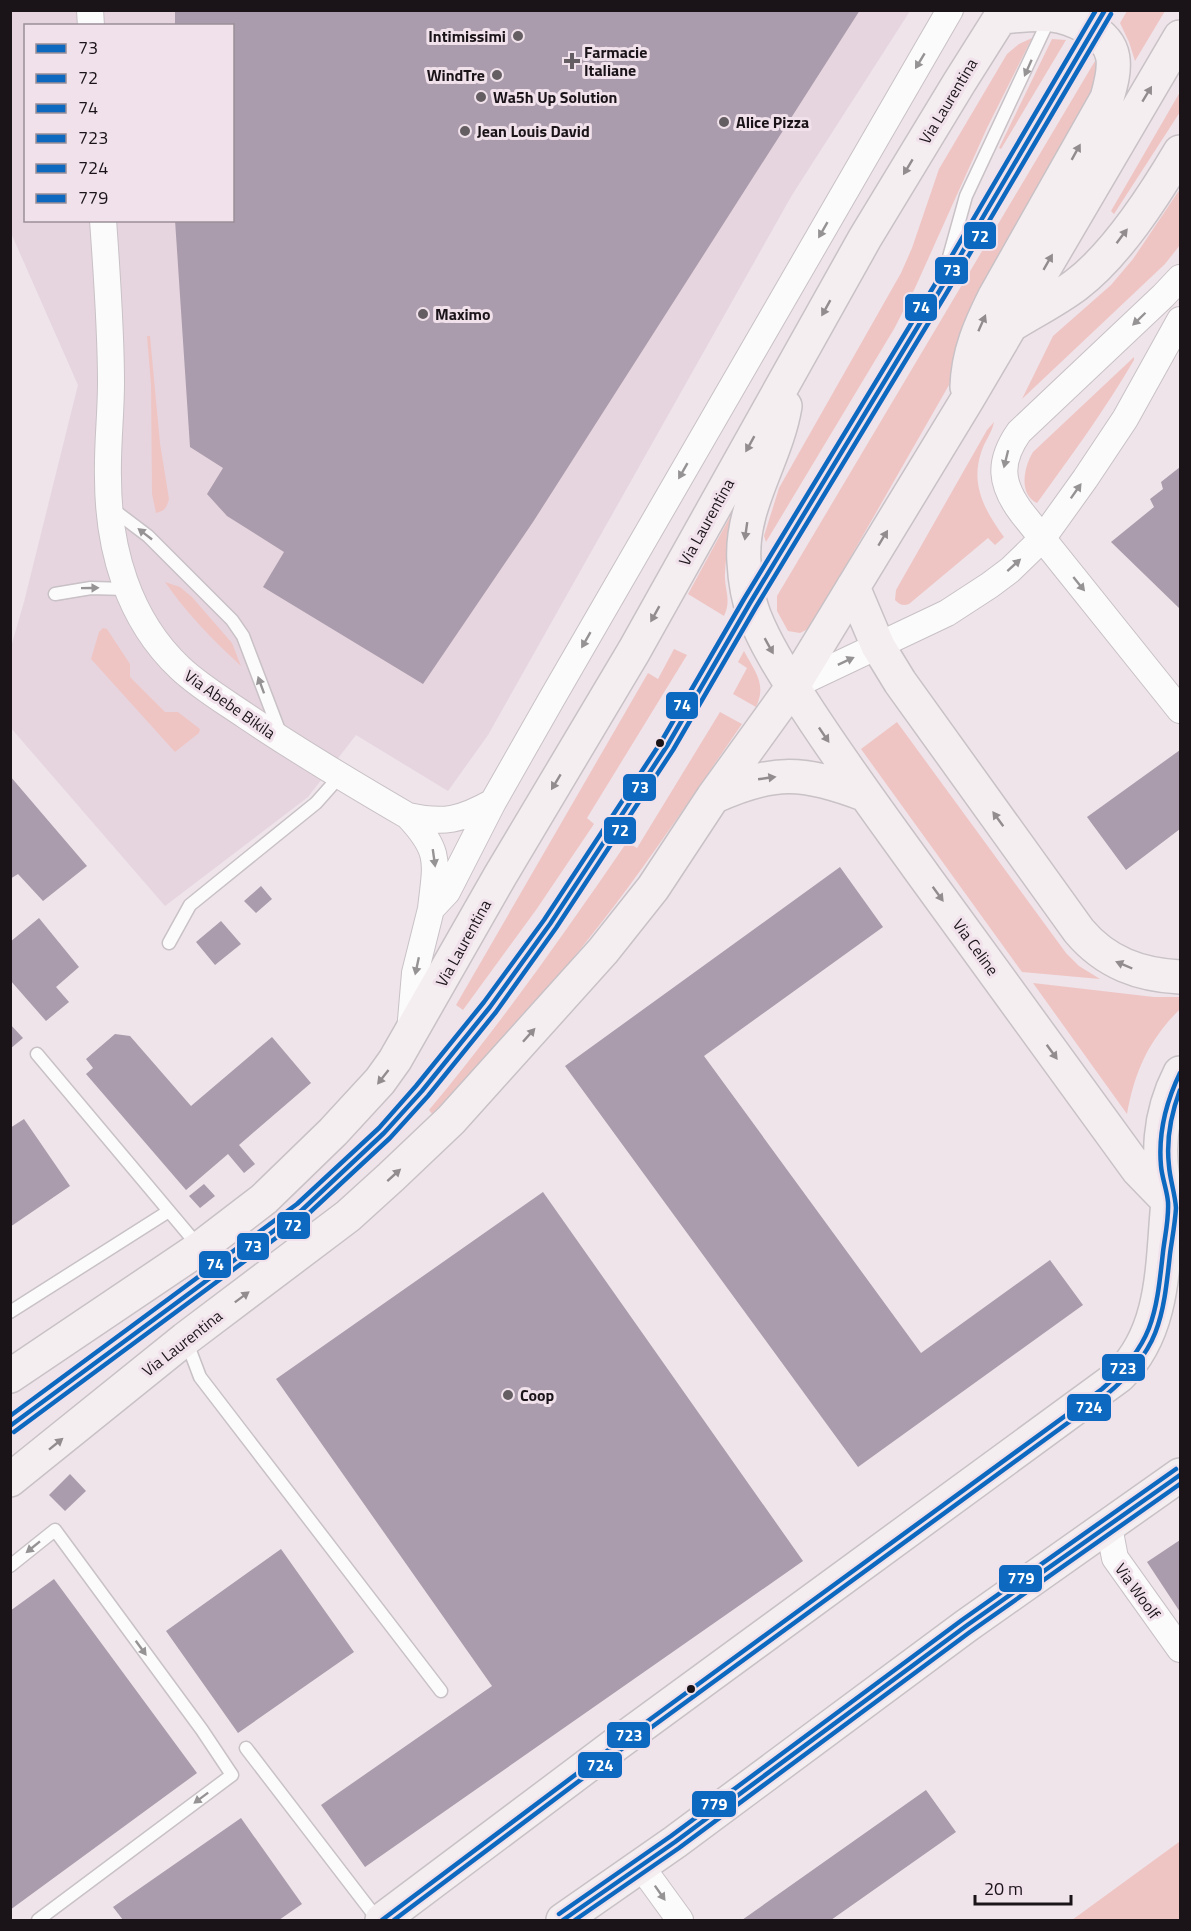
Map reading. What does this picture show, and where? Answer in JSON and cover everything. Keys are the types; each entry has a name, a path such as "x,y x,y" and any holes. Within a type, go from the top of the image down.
{"street":[{"name":"Via Laurentina","path":"410,1036 415,973 431,909 447,892 493,802 950,10"},
{"path":"967,400 969,362 982,323 1107,98 1114,66 1113,53 1104,37 1100,20 1072,19 1052,13 1003,14"},
{"name":"Via Laurentina","path":"10,1376 200,1248 264,1199 310,1155 380,1081 410,1036 500,876 644,633 865,238 1003,14"},
{"name":"Via Laurentina","path":"10,1480 185,1339 348,1216 451,1120 603,951 652,888 712,797 793,686 1012,325 1180,37"},
{"path":"1012,325 1077,284 1104,259 1141,211 1180,152"},
{"name":"Via Abebe Bikila","path":"103,222 110,328 109,507 113,540 126,589 159,644 181,669 282,740 408,816 423,831 435,856 431,909"},
{"path":"1180,278 1024,427 1009,449 1004,470 1007,488 1015,504 1180,710"},
{"name":"Via Laurentina","path":"793,686 947,613 968,601 1010,570 1042,539 1125,419 1180,320"},
{"name":"Via Celine","path":"789,374 784,415 755,493 745,531 744,563 750,603 764,635 821,732 1138,1170 1174,1215"},
{"path":"853,588 878,646 908,694 1087,940 1119,964 1151,974 1180,977"},
{"path":"712,797 757,779 784,776 828,782 866,795"},
{"path":"408,816 444,821 462,818 493,802"},
{"path":"380,1920 1119,1376 1134,1360 1153,1322 1174,1215 1160,1162 1160,1142 1167,1104 1180,1072"},
{"path":"563,1920 675,1842 966,1626 1180,1475"},
{"name":"Via Woolf","path":"1109,1527 1115,1558 1180,1648"},
{"path":"640,1865 680,1920"}],"lane":[{"name":"Via Laurentina","path":"940,290 966,196 1052,13"},
{"name":"Via Laurentina","path":"10,1426 302,1210 364,1153 414,1100 490,1007 550,924 667,746 750,603 1100,20"},
{"path":"109,507 148,536 232,620 243,636 282,740"},
{"path":"55,594 76,589 126,589"},
{"path":"170,943 190,905 316,803 340,776"},
{"path":"37,1054 200,1248"},
{"path":"10,1312 169,1211"},
{"path":"185,1339 200,1377 441,1691"},
{"path":"10,1566 55,1530 202,1730 232,1775 38,1920"},
{"path":"246,1748 380,1920"}],"shaded area":[{"path":"10,11 910,11 792,195 488,735 448,791 356,735 308,797 165,906 11,728 11,647 78,385 11,233"},
{"path":"1127,11 1165,11 1135,61 1120,23"},
{"path":"1032,38 987,128 915,288 894,329 766,542 764,536 779,488 901,273 939,169 1007,54 1019,44"},
{"path":"1052,39 1066,40 1001,149 999,148"},
{"path":"1095,61 1100,81 970,316 949,385 810,628 800,633 788,631 777,611 777,596"},
{"path":"1180,92 1180,112 1114,214 1111,211"},
{"path":"1180,189 1180,245 1165,264 1022,399 1053,336 1111,285 1133,259"},
{"path":"147,336 150,336 160,443 169,499 165,508 156,513 152,494 151,385"},
{"path":"1134,357 1100,415 1037,503 1031,499 1025,487 1025,472 1033,452"},
{"path":"994,422 981,453 977,477 986,508 1004,537 995,545 988,538 909,604 900,604 895,600 896,590 987,430"},
{"path":"731,515 734,515 728,544 725,579 728,599 724,616 688,594"},
{"path":"165,582 180,587 192,597 232,643 241,666 182,605"},
{"path":"103,628 107,629 130,664 130,677 165,712 178,712 200,729 199,733 175,752 91,659 99,632"},
{"path":"674,649 687,655 587,818 594,824 536,910 463,1010 456,1005 648,673 658,679"},
{"path":"744,651 756,672 760,685 756,707 733,694 747,668 738,662"},
{"path":"720,712 742,724 653,853 592,935 541,997 432,1114 429,1110 531,979 627,842 637,848"},
{"path":"897,722 1066,953 1079,966 1100,979 1022,972 861,749"},
{"path":"1033,983 1154,997 1180,997 1180,1009 1160,1032 1139,1070 1127,1114"},
{"path":"1179,1842 1180,1920 1072,1920"}],"building":[{"name":"Maximo","path":"175,10 860,10 533,522 423,684 263,587 284,552 227,516 207,494 223,468 190,447 175,222 234,222 234,24 175,24"},
{"path":"1180,467 1180,609 1111,542 1154,507 1150,499 1163,489 1161,482"},
{"path":"1180,750 1180,829 1126,870 1087,817"},
{"path":"10,776 87,866 43,901 18,874 10,879"},
{"path":"840,867 883,927 704,1056 921,1353 1050,1260 1083,1305 858,1467 565,1066"},
{"path":"261,886 272,899 256,913 244,901"},
{"path":"39,918 79,967 56,987 69,1002 46,1021 10,980 10,942"},
{"path":"221,921 241,944 215,965 196,942"},
{"path":"10,1024 23,1038 10,1049"},
{"path":"115,1034 130,1036 191,1106 272,1037 311,1083 239,1145 255,1164 244,1173 228,1154 186,1190 86,1074 93,1068 86,1059"},
{"path":"24,1119 70,1186 10,1227 10,1128"},
{"path":"204,1184 215,1196 200,1208 189,1196"},
{"path":"543,1192 803,1561 365,1867 321,1805 492,1686 276,1379"},
{"path":"70,1474 86,1491 65,1511 49,1495"},
{"path":"1180,1540 1180,1612 1147,1562"},
{"path":"281,1549 354,1652 238,1733 166,1631"},
{"path":"54,1579 197,1773 10,1910 10,1611"},
{"path":"926,1790 956,1832 831,1920 742,1920"},
{"path":"241,1818 302,1904 279,1920 123,1920 113,1907"}],"transit line":[{"name":"74","path":"10,1416 297,1204 379,1128 484,1002 544,920 661,742 1096,10"},
{"name":"73","path":"10,1426 302,1210 384,1133 422,1091 490,1007 550,924 667,746 750,603 940,290 1105,10"},
{"name":"72","path":"14,1432 307,1215 390,1138 428,1096 496,1012 556,928 673,750 756,607 946,294 1111,14"},
{"name":"723","path":"382,1920 615,1745 1102,1389 1119,1373 1142,1343 1149,1328 1158,1294 1168,1208 1160,1154 1162,1130 1167,1106 1180,1073"},
{"name":"724","path":"394,1920 619,1751 1106,1395 1124,1379 1148,1348 1161,1316 1176,1208 1168,1156 1169,1137 1180,1090"},
{"name":"779","path":"559,1914 671,1836 962,1620 1176,1469"},
{"name":"723","path":"563,1920 675,1842 966,1626 1180,1475"},
{"name":"724","path":"575,1920 679,1848 970,1632 1180,1484"}],"place":[{"name":"Intimissimi","path":"518,36"},
{"name":"Farmacie Italiane","path":"572,61"},
{"name":"WindTre","path":"497,75"},
{"name":"Wa5h Up Solution","path":"481,97"},
{"name":"Alice Pizza","path":"724,122"},
{"name":"Jean Louis David","path":"465,131"},
{"name":"Maximo","path":"423,314"},
{"name":"Coop","path":"508,1395"}]}
